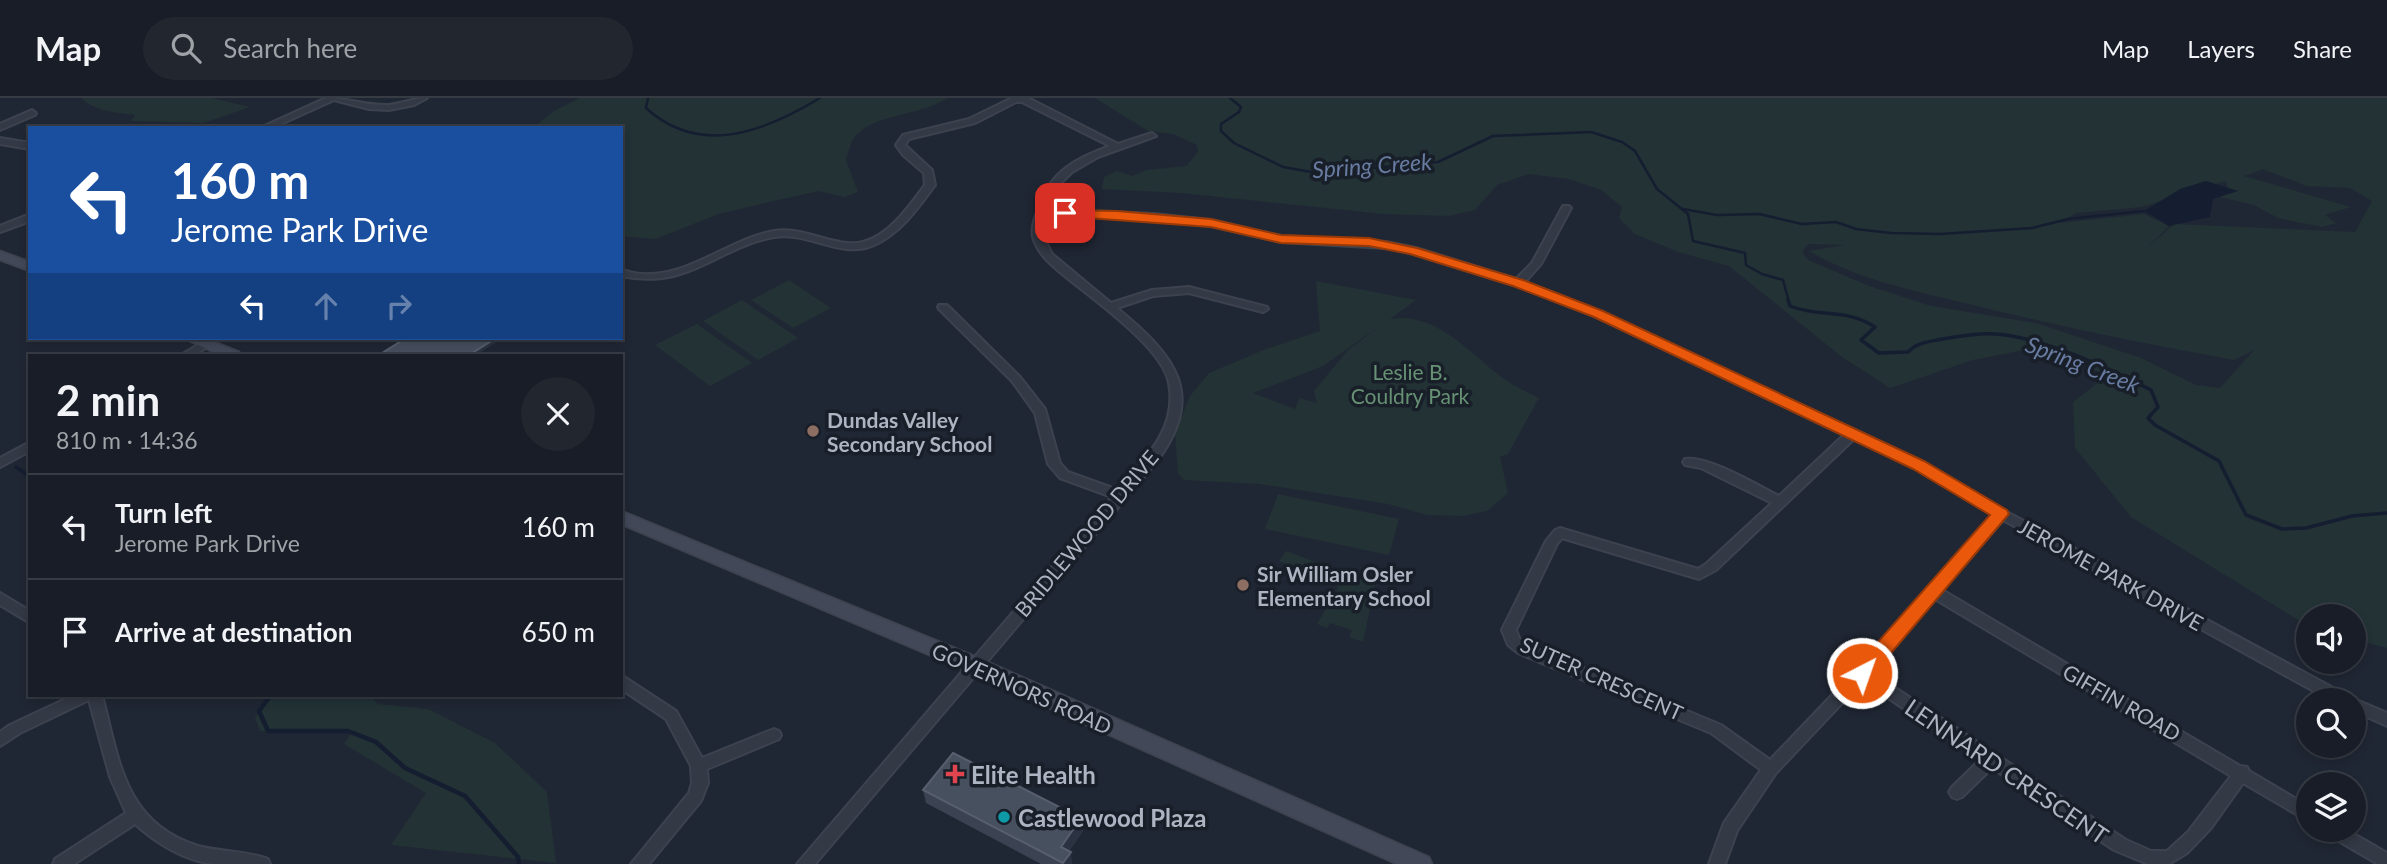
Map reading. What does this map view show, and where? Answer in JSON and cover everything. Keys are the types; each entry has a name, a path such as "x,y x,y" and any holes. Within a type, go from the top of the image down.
{"main road":[{"path":"0,255 28,266"},
{"path":"198,341 230,354"},
{"name":"GOVERNORS ROAD","path":"623,518 974,665 1421,864"}],"street":[{"path":"269,126 334,98 387,109 408,105 423,98"},
{"path":"623,274 669,276 774,234 800,233 863,246 877,239 901,219 930,185 929,172 900,145 906,137 972,121 1014,100 1023,99 1118,147"},
{"path":"0,127 32,113"},
{"name":"BRIDLEWOOD DRIVE","path":"974,665 1120,495 1173,423 1174,379 1159,355 1140,335 1048,256 1039,241 1036,224 1048,192 1062,174 1089,159 1152,136"},
{"path":"0,141 28,146"},
{"path":"1518,283 1536,264 1566,208"},
{"name":"JEROME PARK DRIVE","path":"1042,212 1154,217 1211,223 1281,239 1369,242 1412,250 1518,283 1598,314 1919,465 2001,514 2321,688"},
{"path":"0,229 28,219"},
{"path":"1108,308 1170,290 1189,290 1263,309"},
{"path":"943,307 1016,379 1041,412 1054,464 1064,475 1120,495"},
{"name":"SUTER CRESCENT","path":"1771,769 1704,723 1523,649 1513,641 1509,630 1552,541 1560,533 1699,574 1852,434"},
{"path":"0,463 28,447"},
{"path":"1689,463 1704,465 1779,502"},
{"path":"1717,864 1730,828 1771,769 1862,673 2001,514"},
{"name":"GIFFIN ROAD","path":"1934,592 2296,806"},
{"path":"0,598 28,617"},
{"path":"805,864 974,665"},
{"name":"LENNARD CRESCENT","path":"1862,673 2120,845 2142,856 2164,860 2179,853 2242,772"},
{"path":"623,682 671,715 699,766 700,783 696,796 639,864"},
{"path":"0,740 83,697"},
{"path":"96,697 113,763 136,815 165,838 197,854 251,864"},
{"path":"2366,710 2387,720"},
{"path":"699,766 774,735"},
{"path":"1957,792 1990,760"},
{"path":"61,864 136,815"},
{"path":"2355,842 2387,861"}],"green space":[{"path":"81,98 212,98 250,107 204,123 131,121 135,115 99,109"},
{"path":"580,98 947,98 937,104 873,124 854,138 846,160 858,192 844,197 819,191 778,200 719,214 655,239 623,236 623,126 535,126 554,111"},
{"path":"1095,98 2387,98 2387,648 2366,642 2366,604 2296,604 2296,619 2131,517 2075,448 2073,402 2108,375 2029,349 1973,360 1890,388 1842,357 1729,266 1678,252 1635,234 1619,218 1622,207 1601,190 1569,179 1529,174 1497,185 1475,210 1449,216 1383,214 1181,193 1102,189 1104,177 1117,171 1132,176 1147,170 1186,166 1198,152 1197,145 1173,134 1148,131","holes":["2264,169 2266,173 2265,170 2307,186 2350,188 2372,201 2355,232 2174,224 2146,249 2169,226 2144,214 2059,223 2076,213 2142,207 2225,181 2228,188 2220,197 2254,205 2278,218 2322,227 2336,223 2325,215 2351,207 2244,176","1808,244 1844,245 1809,251 1867,277 2002,312 2234,360 2254,350 2220,388 2196,385 2141,358 2036,323 1931,306 1869,286 1808,260 1802,252"]},
{"path":"789,280 831,308 793,328 751,300"},
{"name":"Leslie B. Couldry Park","path":"1316,281 1416,300 1390,319 1408,318 1440,329 1510,383 1539,398 1508,454 1500,457 1508,493 1487,511 1462,516 1427,515 1388,504 1260,484 1184,480 1178,473 1175,434 1190,396 1209,373 1266,349 1320,331","holes":["1380,326 1348,350 1314,391 1317,403 1300,398 1295,409 1253,393 1323,366"]},
{"path":"742,300 798,338 758,360 703,321"},
{"path":"697,324 752,363 710,386 655,345"},
{"path":"1278,494 1399,519 1389,555 1265,529"},
{"path":"1286,551 1375,584 1363,642 1349,637 1352,630 1330,623 1327,628 1317,624 1339,587 1279,561"},
{"path":"269,697 372,697 378,704 428,709 495,743 547,792 556,863 391,845 426,793 344,744 352,732 260,731 255,718"}],"water":[{"path":"2206,181 2238,191 2213,199 2210,217 2169,226 2144,211 2180,189"}],"building":[{"path":"493,340 471,354 381,354 401,341"},
{"name":"Castlewood Plaza","path":"953,753 1081,818 1061,847 1071,852 1063,863 923,790"}],"waterway":[{"name":"Spring Creek","path":"648,98 646,108 667,123 688,132 710,135 755,129 777,121 820,98"},
{"name":"Spring Creek","path":"1230,98 1241,107 1239,112 1221,124 1221,131 1234,143 1283,167 1317,173 1438,162 1493,136 1591,132 1622,142 1635,151 1657,189 1688,214 1693,241 1745,253 1746,265 1762,274 1783,280 1789,302"},
{"path":"1683,209 1717,215 1759,214 1802,224 1836,222 1856,229 1891,233 1940,234 2032,228 2068,219 2144,211"},
{"name":"Spring Creek","path":"1788,300 1790,306 1801,310 1854,317 1875,327 1861,340 1879,353 1908,352 1915,346 1928,342 1968,335 1995,334 2033,341 2116,373 2151,390 2158,407 2148,418 2155,425 2219,461 2246,515 2282,529 2306,528 2352,516 2387,513"},
{"path":"16,467 28,476"},
{"path":"270,697 259,711 268,731 348,731 376,742 405,768 465,796 518,857 519,864"}],"place":[{"name":"Dundas Valley Secondary School","path":"813,431"},
{"name":"Sir William Osler Elementary School","path":"1243,585"},
{"name":"Elite Health","path":"955,774"},
{"name":"Castlewood Plaza","path":"1004,817"}],"route":[{"path":"1065,213 1211,223 1281,239 1369,242 1412,250 1518,283 1598,314 1919,465 2001,514 1862,673"}]}
